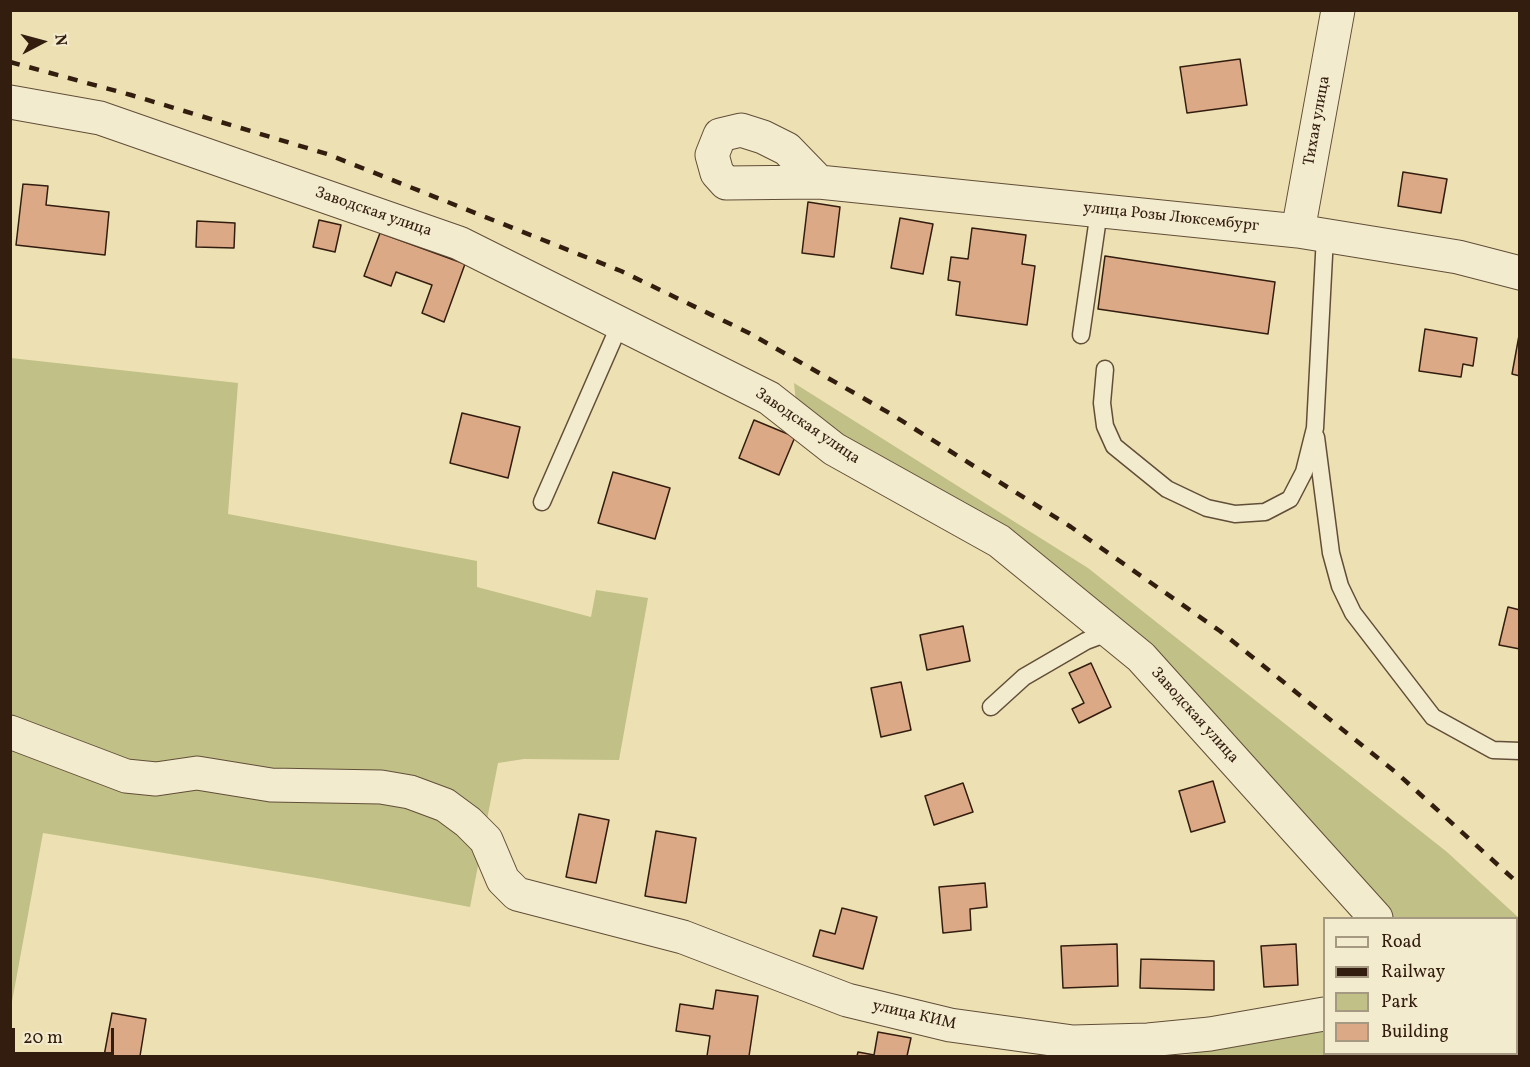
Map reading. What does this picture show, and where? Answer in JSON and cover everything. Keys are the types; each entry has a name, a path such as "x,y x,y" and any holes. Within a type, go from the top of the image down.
{"street":[{"name":"Тихая улица","path":"1312,234 1338,10"},
{"name":"Заводская улица","path":"10,102 100,118 459,243 769,398 834,449 999,541 1141,657 1375,917"},
{"name":"улица Розы Люксембург","path":"819,182 1312,234 1458,257 1520,273"},
{"name":"улица КИМ","path":"10,732 126,776 156,779 197,773 271,785 381,787 410,792 445,805 468,822 486,840 503,880 517,894 683,937 847,1000 950,1025 1074,1049 1323,1014"}],"lane":[{"path":"1081,335 1099,211"},
{"path":"1312,234 1315,428 1331,553 1340,586 1353,613 1433,717 1493,750 1520,751"},
{"path":"542,502 620,324"},
{"path":"1105,369 1102,403 1105,426 1114,446 1167,489 1207,508 1235,513 1265,512 1290,498 1304,472 1315,428"},
{"path":"991,707 1024,677 1086,641 1110,632"}],"green space":[{"path":"11,358 238,383 228,514 477,561 477,587 591,617 596,590 648,598 619,760 524,759 498,763 470,907 322,879 43,833 11,1007"},
{"path":"794,383 1088,568 1447,852 1518,917 1390,917 1210,721 913,486 796,403"},
{"path":"1518,917 1519,918 1519,1056 1515,1055 1518,1055"},
{"path":"1323,1030 1323,1055 1467,1056 1179,1056"}],"building":[{"path":"1240,59 1247,105 1187,113 1180,67"},
{"path":"1403,172 1447,179 1441,213 1398,206"},
{"path":"23,184 48,186 46,205 109,212 105,255 16,245"},
{"path":"808,202 840,207 834,257 802,253"},
{"path":"900,218 933,224 923,274 891,268"},
{"path":"319,220 341,225 335,252 313,247"},
{"path":"197,221 235,223 234,248 196,247"},
{"path":"972,228 1026,235 1022,264 1035,266 1027,325 956,315 960,282 948,280 951,257 968,259"},
{"path":"380,233 465,264 444,322 422,313 432,285 396,272 391,286 364,276"},
{"path":"1105,256 1275,282 1268,334 1098,309"},
{"path":"1425,329 1477,338 1473,366 1463,364 1461,377 1419,371"},
{"path":"1520,330 1520,376 1512,374"},
{"path":"462,413 520,427 508,478 450,463"},
{"path":"754,420 795,437 779,475 739,458"},
{"path":"613,472 670,488 655,539 598,523"},
{"path":"1508,607 1520,610 1520,649 1499,645"},
{"path":"963,626 970,661 927,670 920,635"},
{"path":"1091,663 1111,707 1079,723 1072,709 1084,703 1069,673"},
{"path":"901,682 911,730 881,737 871,688"},
{"path":"1213,781 1225,822 1191,832 1179,791"},
{"path":"963,783 973,812 934,825 925,796"},
{"path":"579,814 609,820 596,883 566,877"},
{"path":"656,831 696,838 686,903 645,896"},
{"path":"985,883 987,907 970,909 971,930 943,933 939,887"},
{"path":"842,908 877,917 863,969 813,956 820,930 835,934"},
{"path":"1117,944 1118,986 1063,988 1061,946"},
{"path":"1296,944 1298,985 1264,987 1261,946"},
{"path":"1141,959 1214,961 1214,990 1140,988"},
{"path":"716,990 758,996 749,1056 707,1056 710,1036 676,1031 680,1004 713,1009"},
{"path":"112,1013 146,1019 140,1056 104,1056"},
{"path":"878,1032 911,1038 907,1056 857,1056 858,1052 874,1055"}],"railway":[{"path":"10,62 131,95 327,154 621,271 749,333 891,414 1071,527 1220,631 1399,775 1520,885"}]}
